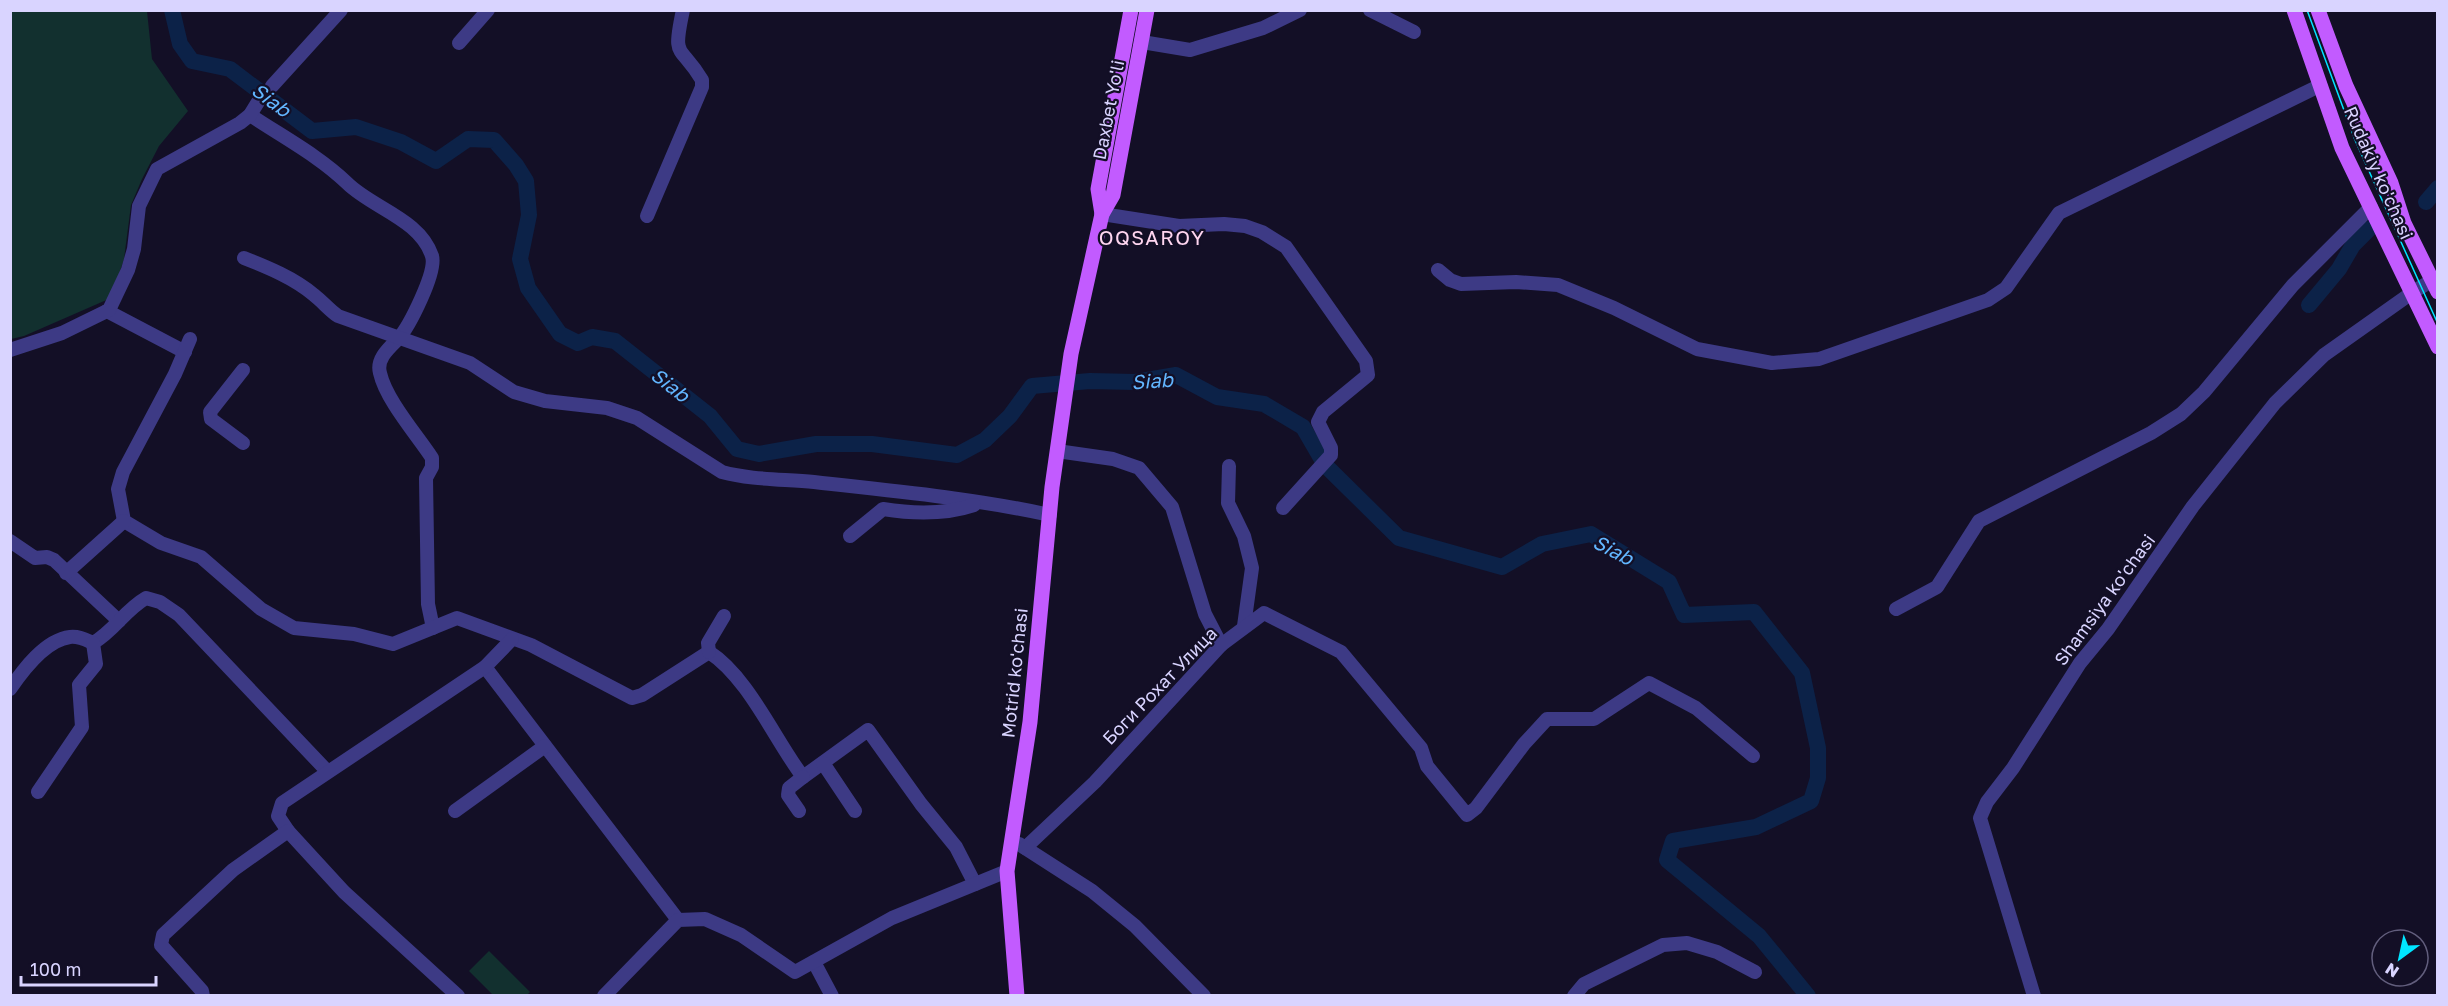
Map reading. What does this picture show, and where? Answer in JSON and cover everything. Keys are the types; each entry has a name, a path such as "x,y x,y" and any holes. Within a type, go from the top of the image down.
{"main road":[{"name":"Daxbet Yo'li","path":"1102,214 1098,189 1131,10"},
{"name":"Daxbet Yo'li","path":"1071,354 1102,214 1113,195 1148,10"},
{"name":"Rudakiy ko'chasi","path":"2294,10 2342,148 2438,347"},
{"name":"Rudakiy ko'chasi","path":"2318,10 2346,86 2391,183 2404,223 2436,286"},
{"name":"Motrid ko'chasi","path":"1017,996 1007,871 1030,722 1057,451 1071,354"}],"street":[{"path":"272,86 341,10"},
{"path":"459,43 488,10"},
{"path":"647,216 702,87 702,80 680,54 677,45 683,10"},
{"path":"1142,42 1190,50 1263,28 1300,10"},
{"path":"1370,10 1414,32"},
{"path":"1438,270 1450,280 1461,284 1516,282 1558,285 1614,308 1697,349 1728,357 1772,363 1819,359 1988,300 2006,288 2059,213 2319,86"},
{"path":"10,350 62,333 107,311 128,270 134,249 139,206 158,169 250,115 258,102"},
{"path":"250,115 340,174 347,184 407,224 424,242 433,258 429,280 397,339 390,344 383,355 379,371 386,389 432,458 432,467 426,478 428,603 433,628"},
{"path":"1896,609 1937,587 1979,521 2151,434 2181,414 2204,392 2293,285 2371,207"},
{"path":"1102,214 1179,226 1224,224 1245,226 1262,232 1286,248 1369,368 1368,375 1362,381 1323,412 1318,422 1331,448 1326,460 1283,508"},
{"path":"244,258 271,269 315,295 326,308 338,316 397,339 470,363 514,392 545,401 607,408 637,418 723,472 737,476 770,477 902,492 1050,515"},
{"name":"Shamsiya ko'chasi","path":"2034,996 1980,818 1983,809 2013,768 2080,663 2108,629 2193,506 2275,403 2324,356 2412,292 2426,284 2436,286"},
{"path":"107,311 187,346 123,472 118,489 124,521 161,543 201,557 261,609 294,628 354,634 393,644 457,618 558,658 632,698 642,695 709,652"},
{"path":"243,370 210,412 211,418 243,443"},
{"path":"1057,451 1113,459 1139,468 1172,507 1205,614 1221,645"},
{"path":"1229,466 1228,503 1244,536 1252,568 1244,626"},
{"path":"850,536 883,509 905,513 951,513 979,504"},
{"path":"66,573 124,521"},
{"path":"10,541 35,558 47,557 54,560 119,621"},
{"path":"93,643 107,635 132,606 147,598 160,602 179,615 327,771"},
{"name":"Боги Рохат Улица","path":"1025,848 1095,782 1221,645 1264,613 1341,652 1421,748 1427,766 1467,815 1476,808 1524,744 1547,718 1594,719 1603,716 1639,687 1649,683 1696,708 1754,756"},
{"path":"724,616 708,643 709,652 721,660 763,715 803,777"},
{"path":"10,689 35,656 69,637 79,637 93,643"},
{"path":"458,996 344,892 288,831 278,816 282,803 485,668 512,639"},
{"path":"38,792 82,727 79,685 96,664 93,643"},
{"path":"485,668 678,920"},
{"path":"799,811 788,795 789,788 868,730 956,848 975,884"},
{"path":"455,811 545,746"},
{"path":"823,763 855,811"},
{"path":"203,996 202,991 161,945 163,935 233,870 288,831"},
{"path":"1012,840 1092,891 1126,919 1204,996"},
{"path":"604,996 678,920 705,919 741,935 795,972 892,918 1007,871"},
{"path":"1574,996 1584,984 1663,945 1687,943 1717,952 1755,972"},
{"path":"814,962 831,996"}],"green space":[{"path":"10,11 147,11 152,59 188,111 159,146 131,205 124,259 111,298 24,336 11,339"},
{"path":"489,951 530,992 527,995 493,995 469,971"}],"waterway":[{"name":"Siab","path":"172,10 180,44 192,61 230,69 312,131 356,127 401,142 436,161 468,139 494,140 516,165 526,181 529,215 520,259 528,288 560,334 578,343 592,337 615,341 710,416 737,449 759,454 816,444 872,444 957,455 985,440 1010,416 1032,386 1090,381 1135,382 1176,375 1217,397 1264,404 1303,427 1325,465 1399,538 1502,567 1542,544 1591,534 1669,582 1684,615 1754,612 1802,673 1818,748 1818,778 1811,801 1756,827 1673,841 1667,860 1759,936 1808,996"},
{"path":"2426,202 2438,188"},
{"path":"2309,305 2339,269 2353,245 2369,229"}],"tram line":[{"path":"2307,10 2355,140 2438,324"}],"district":[{"name":"OQSAROY","path":"1152,238"}]}
